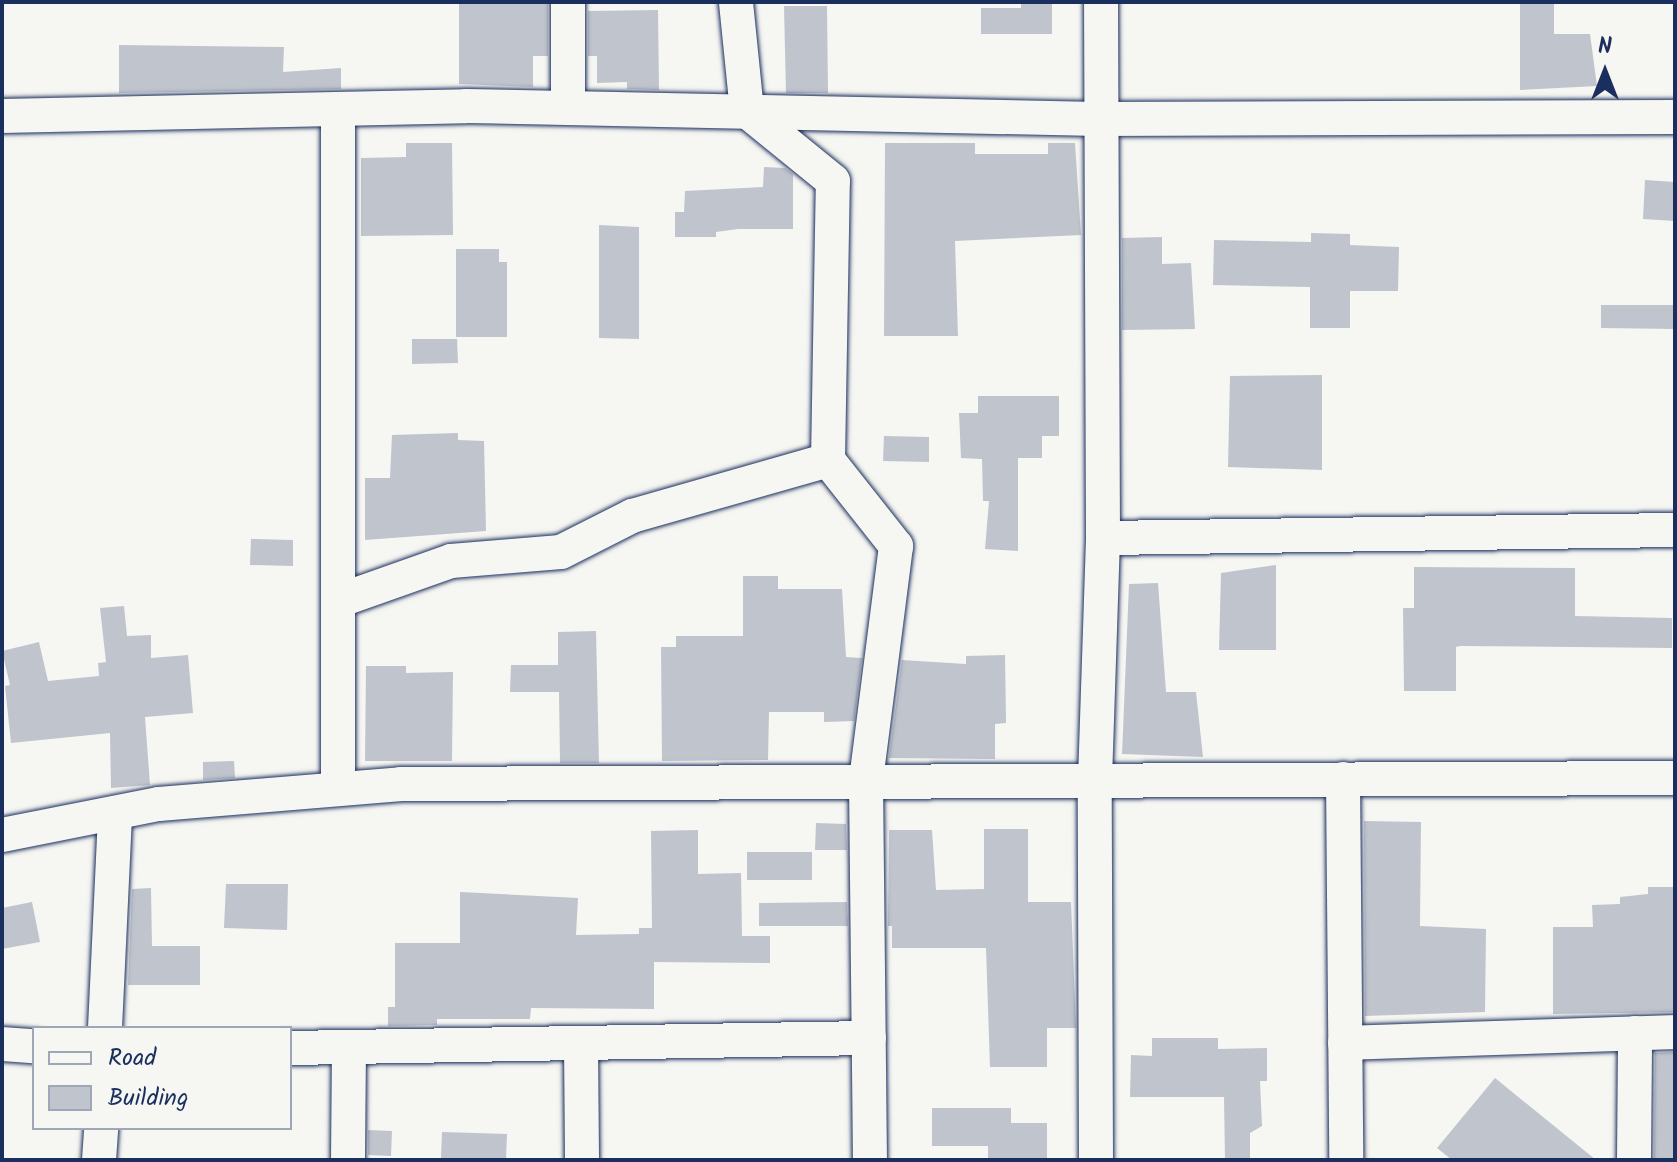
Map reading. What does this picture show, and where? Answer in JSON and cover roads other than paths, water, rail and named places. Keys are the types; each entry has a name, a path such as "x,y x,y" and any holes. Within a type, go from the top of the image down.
{"street":[{"path":"568,2 568,107"},
{"path":"736,2 747,111 833,181 828,460 896,546 866,781 870,1160"},
{"path":"1096,1160 1095,780 1103,538 1098,119 1101,2"},
{"path":"2,116 568,107 1098,119 1675,117"},
{"path":"338,109 338,789"},
{"path":"338,601 451,561 561,552 632,516 828,460"},
{"path":"1103,538 1675,530"},
{"path":"2,835 159,804 338,789 866,781 1675,778"},
{"path":"1343,779 1346,1160"},
{"path":"105,1026 115,813"},
{"path":"1345,1043 1675,1032"},
{"path":"1634,1160 1635,1033"},
{"path":"292,1048 869,1038"},
{"path":"581,1043 582,1160"},
{"path":"2,1044 32,1046"},
{"path":"348,1160 349,1047"},
{"path":"99,1160 101,1130"}]}
